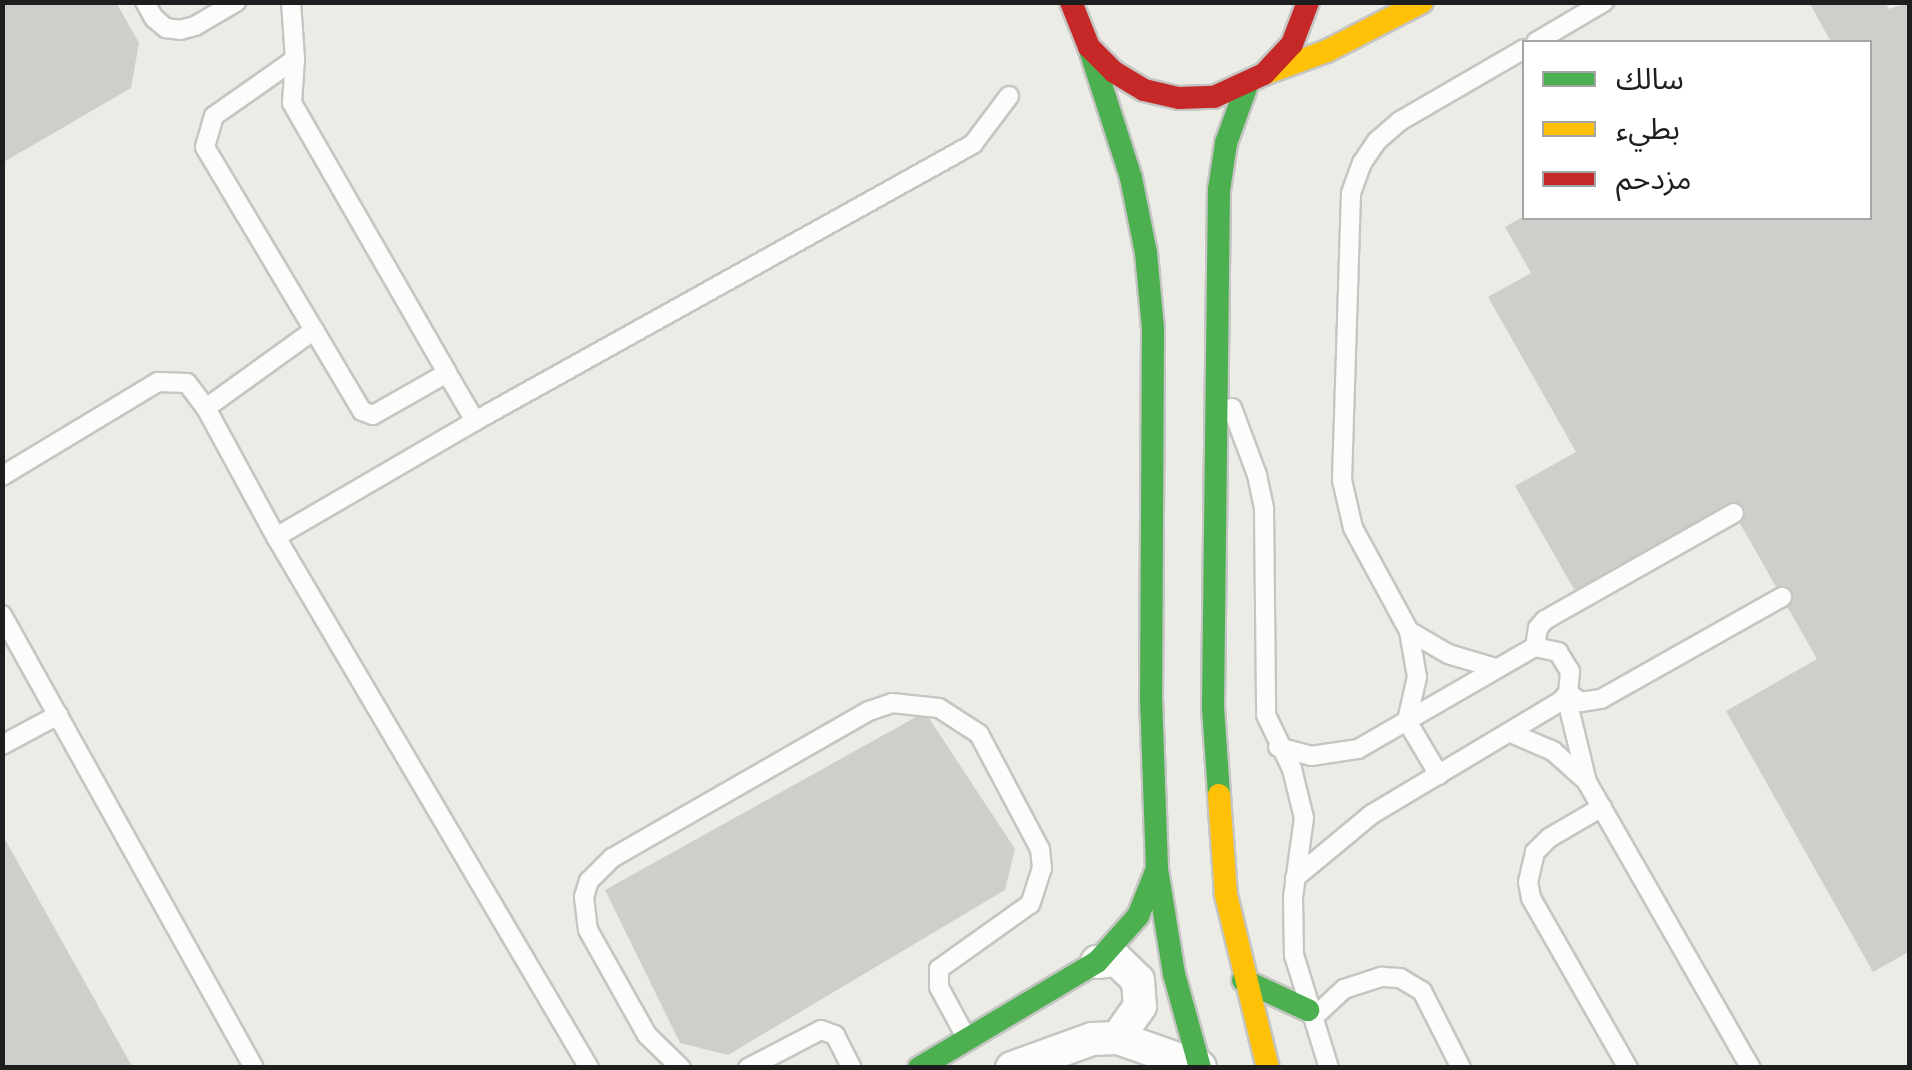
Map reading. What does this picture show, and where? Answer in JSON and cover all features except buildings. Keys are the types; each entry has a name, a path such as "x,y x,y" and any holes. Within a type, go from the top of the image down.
{"street":[{"path":"1071,2 1131,178 1146,253 1153,328 1152,713 1156,869 1174,974 1200,1067"},
{"path":"1268,1068 1243,980 1226,895 1212,707 1219,190 1226,144 1256,79 1292,44 1308,2"},
{"path":"1089,47 1129,81 1178,98 1214,97 1327,51 1422,2"},
{"path":"919,1068 1097,962 1138,916 1156,869"},
{"path":"1097,962 1117,960 1138,980 1140,1006 1118,1038"},
{"path":"1243,980 1310,1016"},
{"path":"1012,1068 1092,1039 1118,1038 1147,1044 1200,1067"}],"lane":[{"path":"145,2 166,28 180,30 195,26 236,2"},
{"path":"292,2 296,59 292,103"},
{"path":"1539,40 1604,2"},
{"path":"1439,775 1407,721 1417,676 1409,631 1354,528 1342,480 1351,193 1362,163 1378,141 1400,122 1522,50"},
{"path":"296,59 214,116 205,147 362,411 373,416 447,373"},
{"path":"263,84 292,103 475,421"},
{"path":"276,537 475,421 973,144 1009,96"},
{"path":"206,408 314,330"},
{"path":"1216,380 1246,442 1264,509 1264,698 1278,746 1292,768 1304,818 1294,878 1294,955 1310,1016 1330,1068"},
{"path":"2,476 158,382 187,383 206,408 276,537 588,1068"},
{"path":"1535,647 1538,628 1545,620 1734,513"},
{"path":"1567,695 1581,702 1601,699 1782,598"},
{"path":"2,615 254,1068"},
{"path":"1409,631 1448,654 1496,668"},
{"path":"1278,746 1311,756 1344,754 1535,647 1558,652 1566,660 1570,671 1567,695 1587,782"},
{"path":"1294,878 1357,824 1567,695"},
{"path":"681,1068 657,1050 588,930 584,897 589,881 612,858 869,710 892,703 939,708 979,734 1040,849 1042,868 1030,904 939,969 939,987 968,1039"},
{"path":"2,746 58,715"},
{"path":"1510,733 1552,751 1587,782 1751,1068"},
{"path":"1602,807 1549,838 1536,852 1528,882 1531,898 1628,1068"},
{"path":"1310,1016 1344,989 1382,977 1413,984 1432,1009 1461,1068"},
{"path":"748,1068 821,1030 835,1036 852,1068"},
{"path":"1118,1038 1149,1068"}],"traffic: fast":[{"path":"1089,47 1131,178 1146,253 1153,329 1151,697 1157,869 1174,974 1200,1068"},
{"path":"1219,795 1213,707 1219,190 1226,143 1247,85"},
{"path":"919,1068 1097,962 1138,916 1157,869"},
{"path":"1243,980 1308,1010"}],"traffic: slow":[{"path":"1264,74 1327,51 1422,2"},
{"path":"1219,795 1226,895 1268,1068"}],"traffic: jam":[{"path":"1071,2 1089,47 1114,72 1144,90 1179,98 1214,97 1264,74 1292,44 1308,2"}]}
